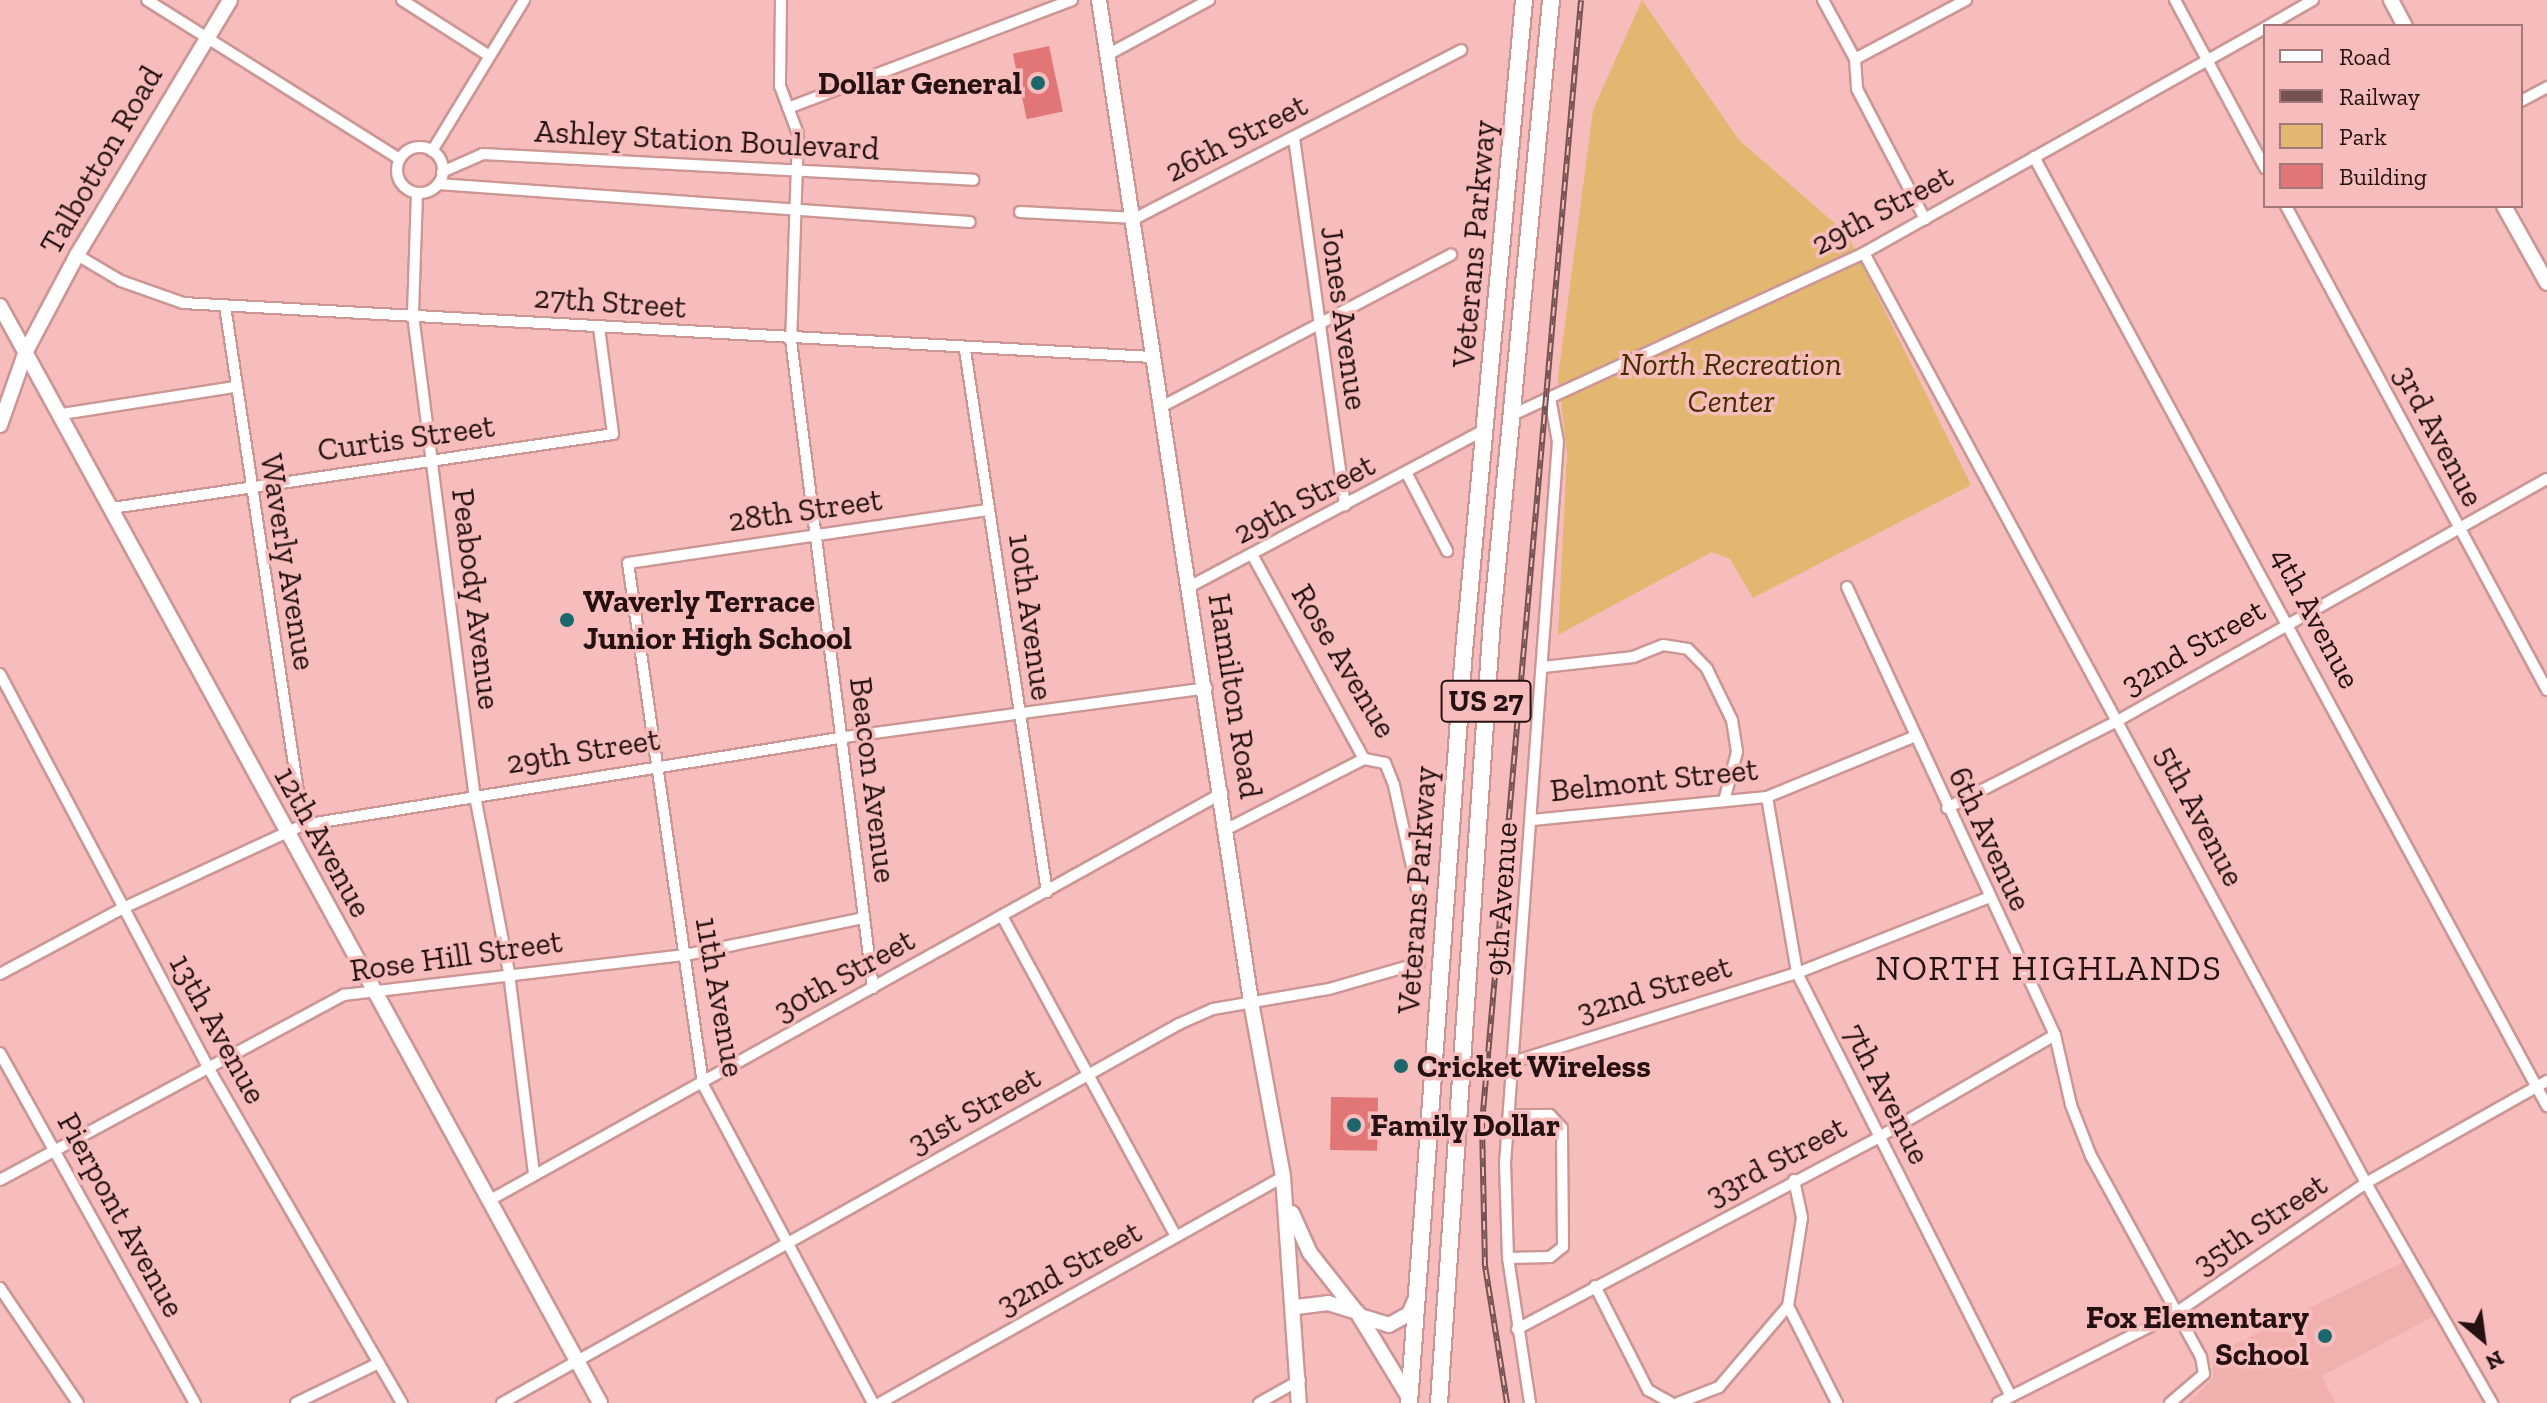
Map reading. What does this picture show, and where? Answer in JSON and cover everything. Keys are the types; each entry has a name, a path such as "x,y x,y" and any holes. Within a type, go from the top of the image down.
{"main road":[{"name":"Veterans Parkway","path":"1411,1401 1416,1298 1484,430 1524,0"},
{"name":"Veterans Parkway","path":"1439,1403 1491,635 1551,0"}],"street":[{"path":"147,0 204,40 399,159"},
{"name":"Talbotton Road","path":"0,425 26,351 77,255 230,0"},
{"path":"402,0 488,55"},
{"path":"432,151 524,0"},
{"name":"Beacon Avenue","path":"781,0 776,49 788,108 798,134 791,340 811,535 845,737 873,988"},
{"path":"788,108 1072,0"},
{"name":"Hamilton Road","path":"1099,0 1136,218 1159,408 1229,828 1251,1002 1286,1198 1296,1307 1299,1403"},
{"path":"1109,54 1209,0"},
{"path":"1823,0 1855,59 1857,89 1925,219"},
{"path":"1855,59 1966,0"},
{"path":"2175,0 2263,164"},
{"name":"29th Street","path":"2271,24 2313,0"},
{"path":"2391,0 2404,24"},
{"name":"29th Street","path":"1512,415 1864,253 2263,29"},
{"name":"26th Street","path":"1020,212 1136,218 1461,50"},
{"path":"2523,100 2547,87"},
{"name":"Jones Avenue","path":"1294,138 1316,325 1345,505"},
{"path":"410,149 432,151 442,172 438,184 417,193 399,181 399,159 410,149"},
{"name":"Ashley Station Boulevard","path":"442,172 483,154 973,180"},
{"name":"4th Avenue","path":"2034,157 2289,622 2547,1106"},
{"name":"Ashley Station Boulevard","path":"438,184 970,222"},
{"name":"Peabody Avenue","path":"417,193 413,315 475,796 509,973 534,1174"},
{"name":"3rd Avenue","path":"2287,208 2547,690"},
{"path":"2505,208 2547,283"},
{"name":"5th Avenue","path":"1864,253 2119,720 2366,1183 2492,1403"},
{"name":"27th Street","path":"77,255 161,298 225,306 965,350 1151,357"},
{"path":"1159,408 1451,255"},
{"name":"12th Avenue","path":"0,306 62,414 284,830 600,1403"},
{"name":"Waverly Avenue","path":"225,306 249,488 303,825"},
{"name":"Curtis Street","path":"112,508 613,434 599,328"},
{"name":"10th Avenue","path":"965,350 1047,892"},
{"path":"62,414 235,387"},
{"name":"9th Avenue","path":"1530,1403 1508,1258 1509,1115 1516,1061 1558,442 1550,398"},
{"name":"29th Street","path":"1189,587 1253,556 1484,430"},
{"path":"1407,474 1447,551"},
{"name":"32nd Street","path":"1947,808 2119,720 2547,479"},
{"name":"28th Street","path":"628,563 989,510"},
{"name":"Rose Avenue","path":"1253,556 1364,759 1385,763 1416,878"},
{"name":"11th Avenue","path":"628,563 703,1084 873,1403"},
{"name":"6th Avenue","path":"1847,587 1987,898 2055,1035 2071,1105 2091,1156 2204,1374 2170,1403"},
{"path":"1543,667 1633,657 1663,645 1688,649 1707,669 1732,720 1737,752 1724,801"},
{"name":"13th Avenue","path":"0,674 121,909 209,1069 402,1403"},
{"name":"29th Street","path":"0,974 121,909 284,830 303,825 659,765 1207,688"},
{"name":"Belmont Street","path":"1532,820 1767,797 1913,737"},
{"path":"1229,828 1364,759"},
{"name":"30th Street","path":"490,1200 1222,793"},
{"name":"7th Avenue","path":"1767,797 1797,973 2011,1396"},
{"name":"31st Street","path":"502,1403 1179,1024 1251,1002 1329,989 1419,963 1423,948 1416,878"},
{"name":"32nd Street","path":"1516,1061 1797,973 1987,898"},
{"path":"1002,916 1087,1078 1176,1237"},
{"name":"Rose Hill Street","path":"0,1180 344,995 509,973 685,955 864,918"},
{"name":"33rd Street","path":"1517,1329 1879,1137 2055,1035"},
{"name":"Pierpont Avenue","path":"0,1053 57,1150 195,1403"},
{"name":"35th Street","path":"1998,1403 2174,1314 2366,1183 2547,1081"},
{"path":"1508,1258 1550,1257 1563,1247 1562,1128 1550,1115 1509,1115"},
{"name":"32nd Street","path":"880,1403 1283,1177"},
{"path":"1678,1403 1719,1387 1788,1306 1802,1218 1794,1180"},
{"path":"1286,1198 1310,1253 1358,1314 1411,1401"},
{"path":"1595,1286 1648,1390 1671,1403"},
{"path":"0,1288 78,1403"},
{"path":"1296,1307 1342,1304 1358,1314 1389,1325 1409,1314 1416,1298"},
{"path":"1788,1306 1837,1403"},
{"path":"296,1403 379,1363"},
{"path":"1259,1403 1300,1380"}],"shaded area":[{"name":"Fox Elementary School","path":"2403,1262 2434,1316 2322,1376 2335,1403 2188,1403 2213,1378 2213,1355"}],"green space":[{"name":"North Recreation Center","path":"1642,0 1739,140 1847,234 1971,485 1753,598 1730,559 1712,552 1558,635 1567,453 1558,377 1593,110"}],"building":[{"name":"Dollar General","path":"1049,46 1063,112 1027,119 1013,54"},
{"name":"Family Dollar","path":"1331,1097 1378,1098 1377,1151 1330,1150"}],"railway":[{"path":"1507,1403 1485,1266 1482,1123 1581,0"}],"place":[{"name":"Dollar General","path":"1038,83"},
{"name":"Waverly Terrace Junior High School","path":"567,620"},
{"name":"Cricket Wireless","path":"1401,1066"},
{"name":"Family Dollar","path":"1354,1125"},
{"name":"Fox Elementary School","path":"2325,1336"}],"district":[{"name":"NORTH HIGHLANDS","path":"2049,969"}]}
